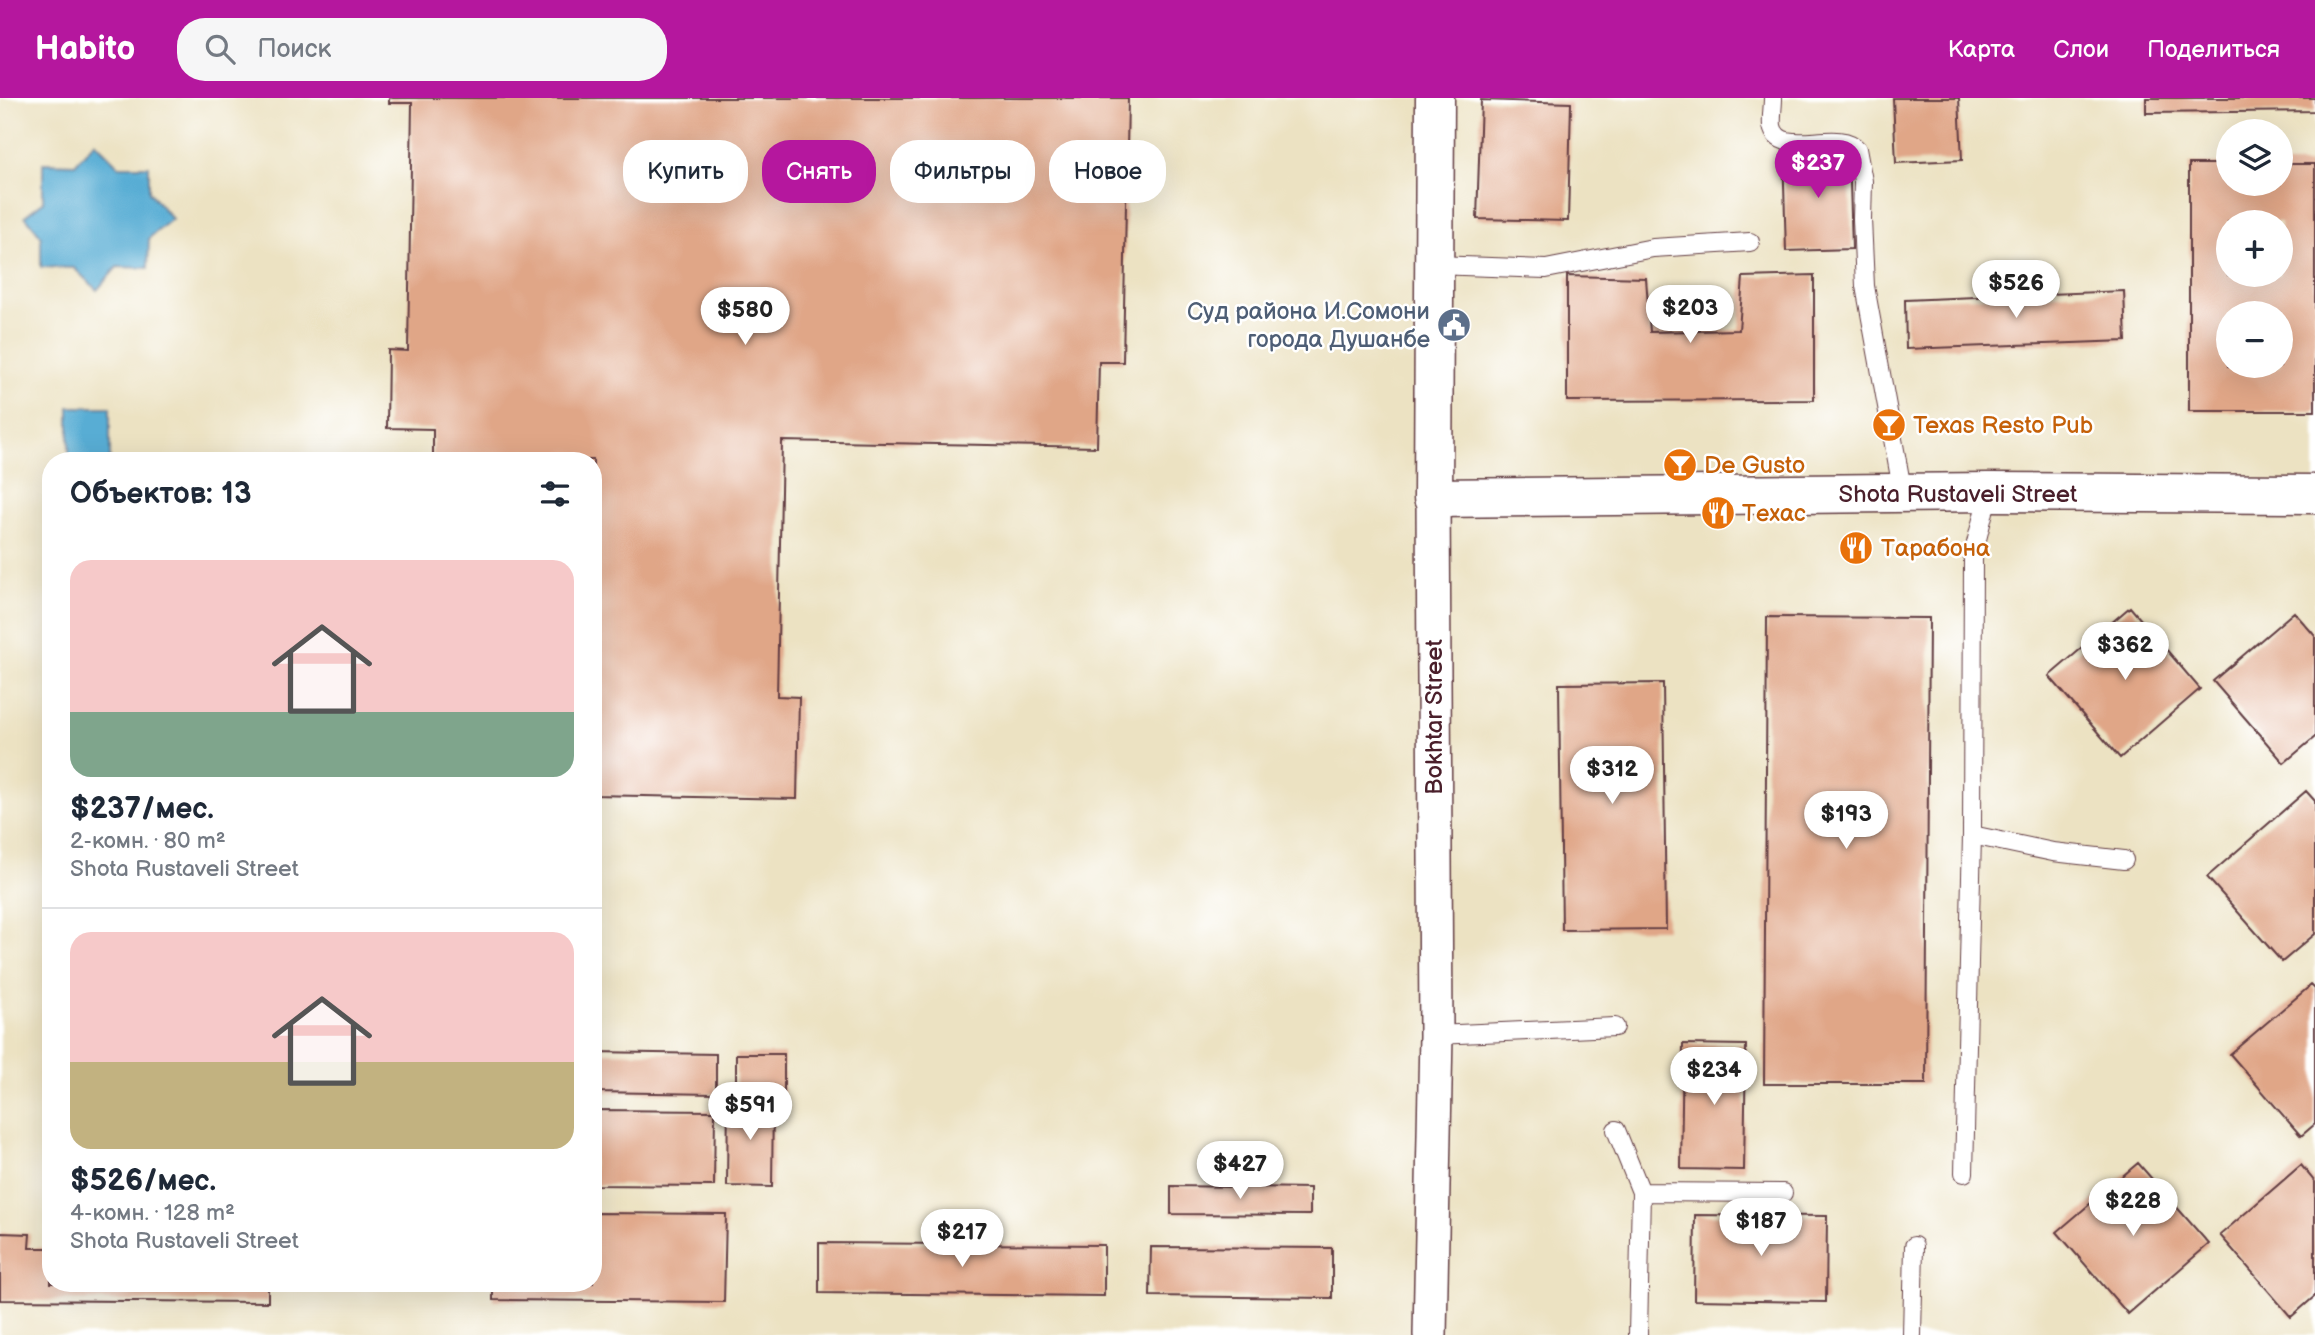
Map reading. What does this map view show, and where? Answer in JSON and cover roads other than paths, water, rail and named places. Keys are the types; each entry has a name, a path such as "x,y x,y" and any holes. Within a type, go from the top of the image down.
{"street":[{"name":"Bokhtar Street","path":"1430,1335 1436,1035 1433,498 1435,98"},
{"name":"Shota Rustaveli Street","path":"1433,498 1989,492 2315,494"}],"lane":[{"path":"1773,98 1772,127 1782,139 1791,143 1843,141 1857,149 1863,181 1865,286 1903,494"},
{"path":"1434,265 1546,269 1653,248 1749,242"},
{"path":"1964,1173 1972,835 1973,555 1989,492"},
{"path":"1972,835 2053,852 2124,860"},
{"path":"1436,1035 1615,1027"},
{"path":"1616,1130 1641,1192 1638,1335"},
{"path":"1641,1192 1783,1193"},
{"path":"1912,1335 1914,1246"}],"water":[{"path":"95,142 119,166 149,166 149,192 172,219 149,238 148,268 117,267 97,290 74,268 41,267 41,236 25,216 43,202 43,163 75,164"},
{"path":"69,407 110,407 110,452 69,452"}],"place":[{"name":"Суд района И.Сомони города Душанбе","path":"1454,325"},
{"name":"Texas Resto Pub","path":"1889,425"},
{"name":"De Gusto","path":"1680,465"},
{"name":"Техас","path":"1718,513"},
{"name":"Тарабона","path":"1856,548"}]}
